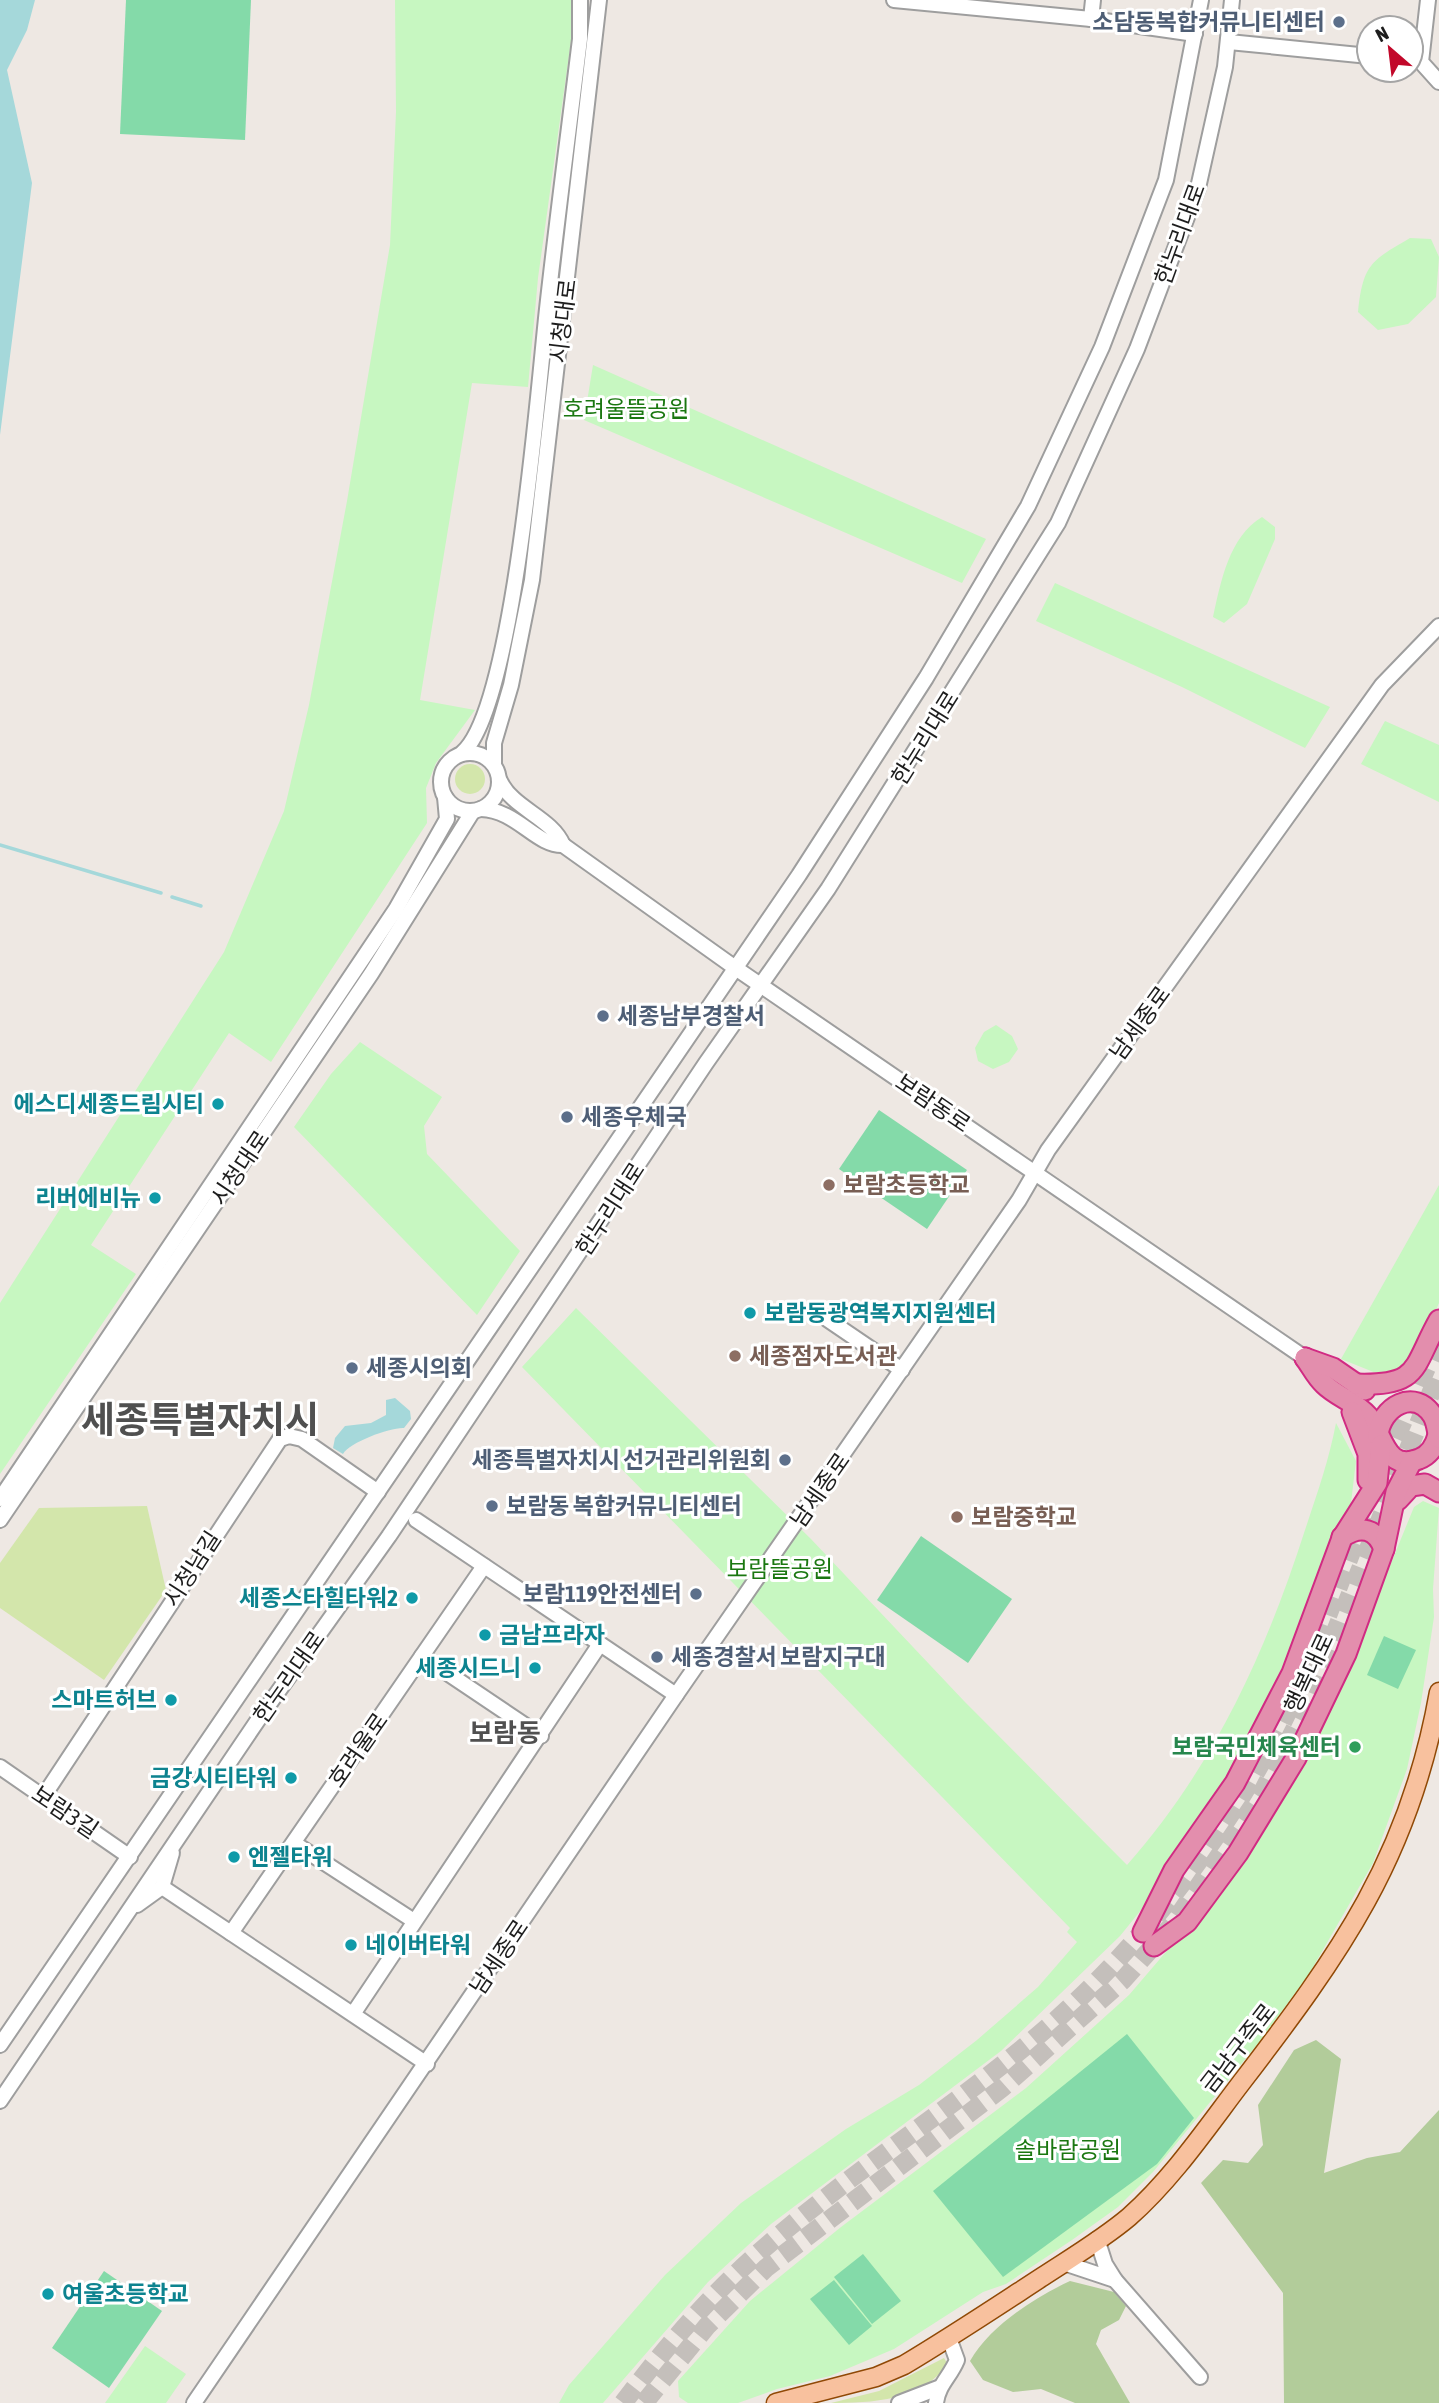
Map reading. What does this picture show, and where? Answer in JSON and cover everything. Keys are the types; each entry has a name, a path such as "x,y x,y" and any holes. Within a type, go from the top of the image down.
{"highway":[{"path":"1351,1392 1398,1382 1410,1374 1439,1323"},
{"path":"1380,1440 1382,1417 1420,1377 1439,1323"},
{"path":"1305,1358 1324,1385 1372,1396 1396,1405 1416,1403 1426,1408 1438,1429 1429,1452 1412,1461 1394,1458 1351,1392"},
{"path":"1342,1538 1351,1515 1365,1493 1370,1468 1351,1392"},
{"name":"행복대로","path":"1380,1440 1377,1483 1342,1538 1292,1673 1235,1783 1174,1870 1148,1939 1187,1922 1267,1809 1346,1654 1384,1549 1396,1492 1412,1461"},
{"path":"1412,1461 1439,1490"},
{"path":"1391,1513 1402,1493 1411,1486 1425,1484 1439,1490"},
{"path":"1342,1538 1354,1529 1366,1528 1379,1536 1384,1549"}],"main road":[{"name":"금남구즉로","path":"776,2403 876,2377 949,2338 1128,2218 1166,2179 1307,1997 1342,1946 1384,1872 1400,1835 1432,1735 1439,1692"}],"street":[{"name":"시청대로","path":"462,753 476,738 493,690 515,577 580,38 580,0"},
{"name":"시청대로","path":"494,764 494,743 511,685 532,580 599,0"},
{"path":"894,0 1091,19 1195,34"},
{"path":"1091,19 1093,0"},
{"name":"한누리대로","path":"0,2045 734,967 799,876 926,678 1028,506 1102,347 1166,180 1201,0"},
{"name":"한누리대로","path":"0,2101 176,1840 389,1536 843,867 1058,523 1137,349 1199,188 1229,42 1231,0"},
{"path":"1229,42 1355,55"},
{"path":"1425,69 1439,82"},
{"name":"남세종로","path":"194,2403 676,1695 1036,1175 1048,1150 1382,685 1439,625"},
{"path":"462,753 480,754 494,764 505,793 559,835 563,845 552,846 505,814 457,808 445,797 441,788 443,771 454,757 462,753"},
{"path":"477,810 495,798 500,781"},
{"name":"시청대로","path":"0,1499 396,909 447,818 445,797"},
{"name":"시청대로","path":"0,1520 358,993 477,810"},
{"name":"보람동로","path":"563,845 734,967 1305,1358"},
{"path":"827,1318 902,1370"},
{"name":"시청남길","path":"43,1797 280,1439 289,1436 302,1439 378,1492"},
{"path":"416,1520 418,1490"},
{"path":"389,1536 402,1524 416,1520"},
{"path":"416,1520 676,1695"},
{"name":"호려울로","path":"231,1933 484,1566"},
{"path":"353,2014 600,1644"},
{"path":"422,1656 541,1736"},
{"name":"보람3길","path":"0,1768 130,1857"},
{"path":"127,1912 162,1887 176,1840"},
{"path":"294,1843 414,1921"},
{"path":"162,1887 427,2064"},
{"path":"1097,2239 1105,2264 1115,2280 1200,2376"},
{"path":"1064,2263 1115,2280"},
{"path":"900,2403 938,2388 952,2372 957,2360 949,2338"},
{"path":"936,2403 938,2388"}],"green space":[{"path":"126,0 251,0 245,140 120,134"},
{"path":"395,0 573,0 574,19 538,278 528,387 472,383 420,700 475,710 436,763 426,788 427,823 271,1062 229,1033 91,1245 136,1274 0,1474 0,1303 224,952 284,811 309,705 390,245 396,112"},
{"path":"1410,238 1431,239 1439,257 1436,297 1408,324 1378,330 1358,312 1366,274 1378,259"},
{"name":"호려울뜰공원","path":"593,365 986,539 962,583 584,420"},
{"path":"1262,517 1275,527 1275,539 1247,604 1224,623 1213,617 1228,561 1242,536"},
{"path":"1055,583 1330,707 1305,748 1182,687 1036,621"},
{"path":"1385,721 1439,745 1439,802 1361,764"},
{"path":"470,764 481,768 485,779 481,790 470,794 459,790 455,779 459,768"},
{"path":"996,1025 1012,1036 1018,1049 1009,1062 993,1069 978,1061 975,1048 984,1032"},
{"path":"360,1042 442,1097 424,1126 427,1154 520,1251 477,1315 294,1127 331,1074"},
{"path":"879,1110 967,1170 927,1229 839,1169"},
{"path":"1439,1185 1439,1303 1424,1336 1396,1374 1376,1373 1341,1359"},
{"name":"보람뜰공원","path":"576,1308 811,1539 964,1701 1127,1865 1186,1789 1234,1707 1290,1575 1322,1477 1336,1423 1356,1461 1351,1503 1263,1721 1158,1889 1120,1936 1001,2051 771,2224 708,2282 603,2403 559,2403 569,2385 665,2275 741,2203 846,2129 919,2085 977,2040 1038,1987 1077,1942 1067,1932 1070,1928 522,1367"},
{"name":"솔바람공원","path":"1423,1501 1439,1508 1433,1589 1434,1617 1421,1703 1407,1769 1373,1863 1309,1974 1260,2041 1153,2172 1118,2207 1072,2240 1006,2284 983,2292 894,2349 830,2376 777,2389 738,2403 688,2403 679,2397 678,2381 750,2301 841,2227 1026,2088 1129,1995 1183,1932 1365,1627 1414,1507"},
{"path":"147,1506 166,1590 104,1680 0,1608 0,1563 39,1508"},
{"path":"921,1536 1012,1599 968,1663 877,1600"},
{"path":"1384,1636 1416,1650 1398,1689 1367,1675"},
{"path":"1127,2034 1194,2118 1157,2164 1003,2277 933,2191"},
{"path":"1316,2040 1341,2059 1324,2173 1367,2158 1400,2152 1439,2110 1439,2403 1284,2403 1283,2293 1201,2183 1223,2160 1248,2163 1263,2145 1258,2105 1294,2050"},
{"path":"863,2254 901,2301 872,2324 834,2277"},
{"path":"104,2271 162,2311 109,2388 52,2348"},
{"path":"834,2280 872,2326 849,2345 810,2299"},
{"path":"1070,2281 1114,2292 1126,2306 1119,2320 1101,2330 1096,2344 1130,2403 1075,2403 1041,2389 1013,2392 983,2380 970,2361 989,2336 1014,2314"},
{"path":"145,2346 186,2374 166,2403 105,2403"},
{"path":"944,2358 947,2363 937,2376 911,2392 879,2400 831,2403 879,2391"}],"water":[{"path":"0,0 35,0 27,30 7,70 32,183 0,435"},
{"path":"395,1398 410,1411 411,1419 404,1428 371,1436 343,1454 333,1448 335,1438 345,1426 371,1423 386,1415 386,1400"}],"waterway":[{"path":"0,845 161,893"},
{"path":"172,897 201,906"}],"tunnel":[{"path":"1384,1465 1439,1339"},
{"path":"644,2403 707,2326 766,2268 1002,2088 1123,1980 1173,1924 1263,1791 1302,1715 1439,1373"},
{"path":"623,2403 685,2327 753,2258 827,2196 982,2081 1056,2020 1125,1952 1157,1915 1216,1836 1267,1752 1310,1662 1365,1516"}],"place":[{"name":"소담동복합커뮤니티센터","path":"1339,22"},
{"name":"세종남부경찰서","path":"603,1016"},
{"name":"에스디세종드림시티","path":"218,1104"},
{"name":"세종우체국","path":"567,1117"},
{"name":"보람초등학교","path":"829,1185"},
{"name":"리버에비뉴","path":"155,1198"},
{"name":"보람동광역복지지원센터","path":"750,1313"},
{"name":"세종점자도서관","path":"735,1356"},
{"name":"세종시의회","path":"352,1368"},
{"name":"세종특별자치시 선거관리위원회","path":"785,1460"},
{"name":"보람동 복합커뮤니티센터","path":"492,1506"},
{"name":"보람중학교","path":"957,1517"},
{"name":"보람119안전센터","path":"696,1594"},
{"name":"세종스타힐타워2","path":"412,1598"},
{"name":"금남프라자","path":"485,1635"},
{"name":"세종경찰서 보람지구대","path":"657,1657"},
{"name":"세종시드니","path":"535,1668"},
{"name":"스마트허브","path":"171,1700"},
{"name":"보람국민체육센터","path":"1355,1747"},
{"name":"금강시티타워","path":"291,1778"},
{"name":"엔젤타워","path":"234,1857"},
{"name":"네이버타워","path":"351,1945"},
{"name":"여울초등학교","path":"48,2294"}],"district":[{"name":"세종특별자치시","path":"200,1420"},
{"name":"보람동","path":"505,1733"}]}
